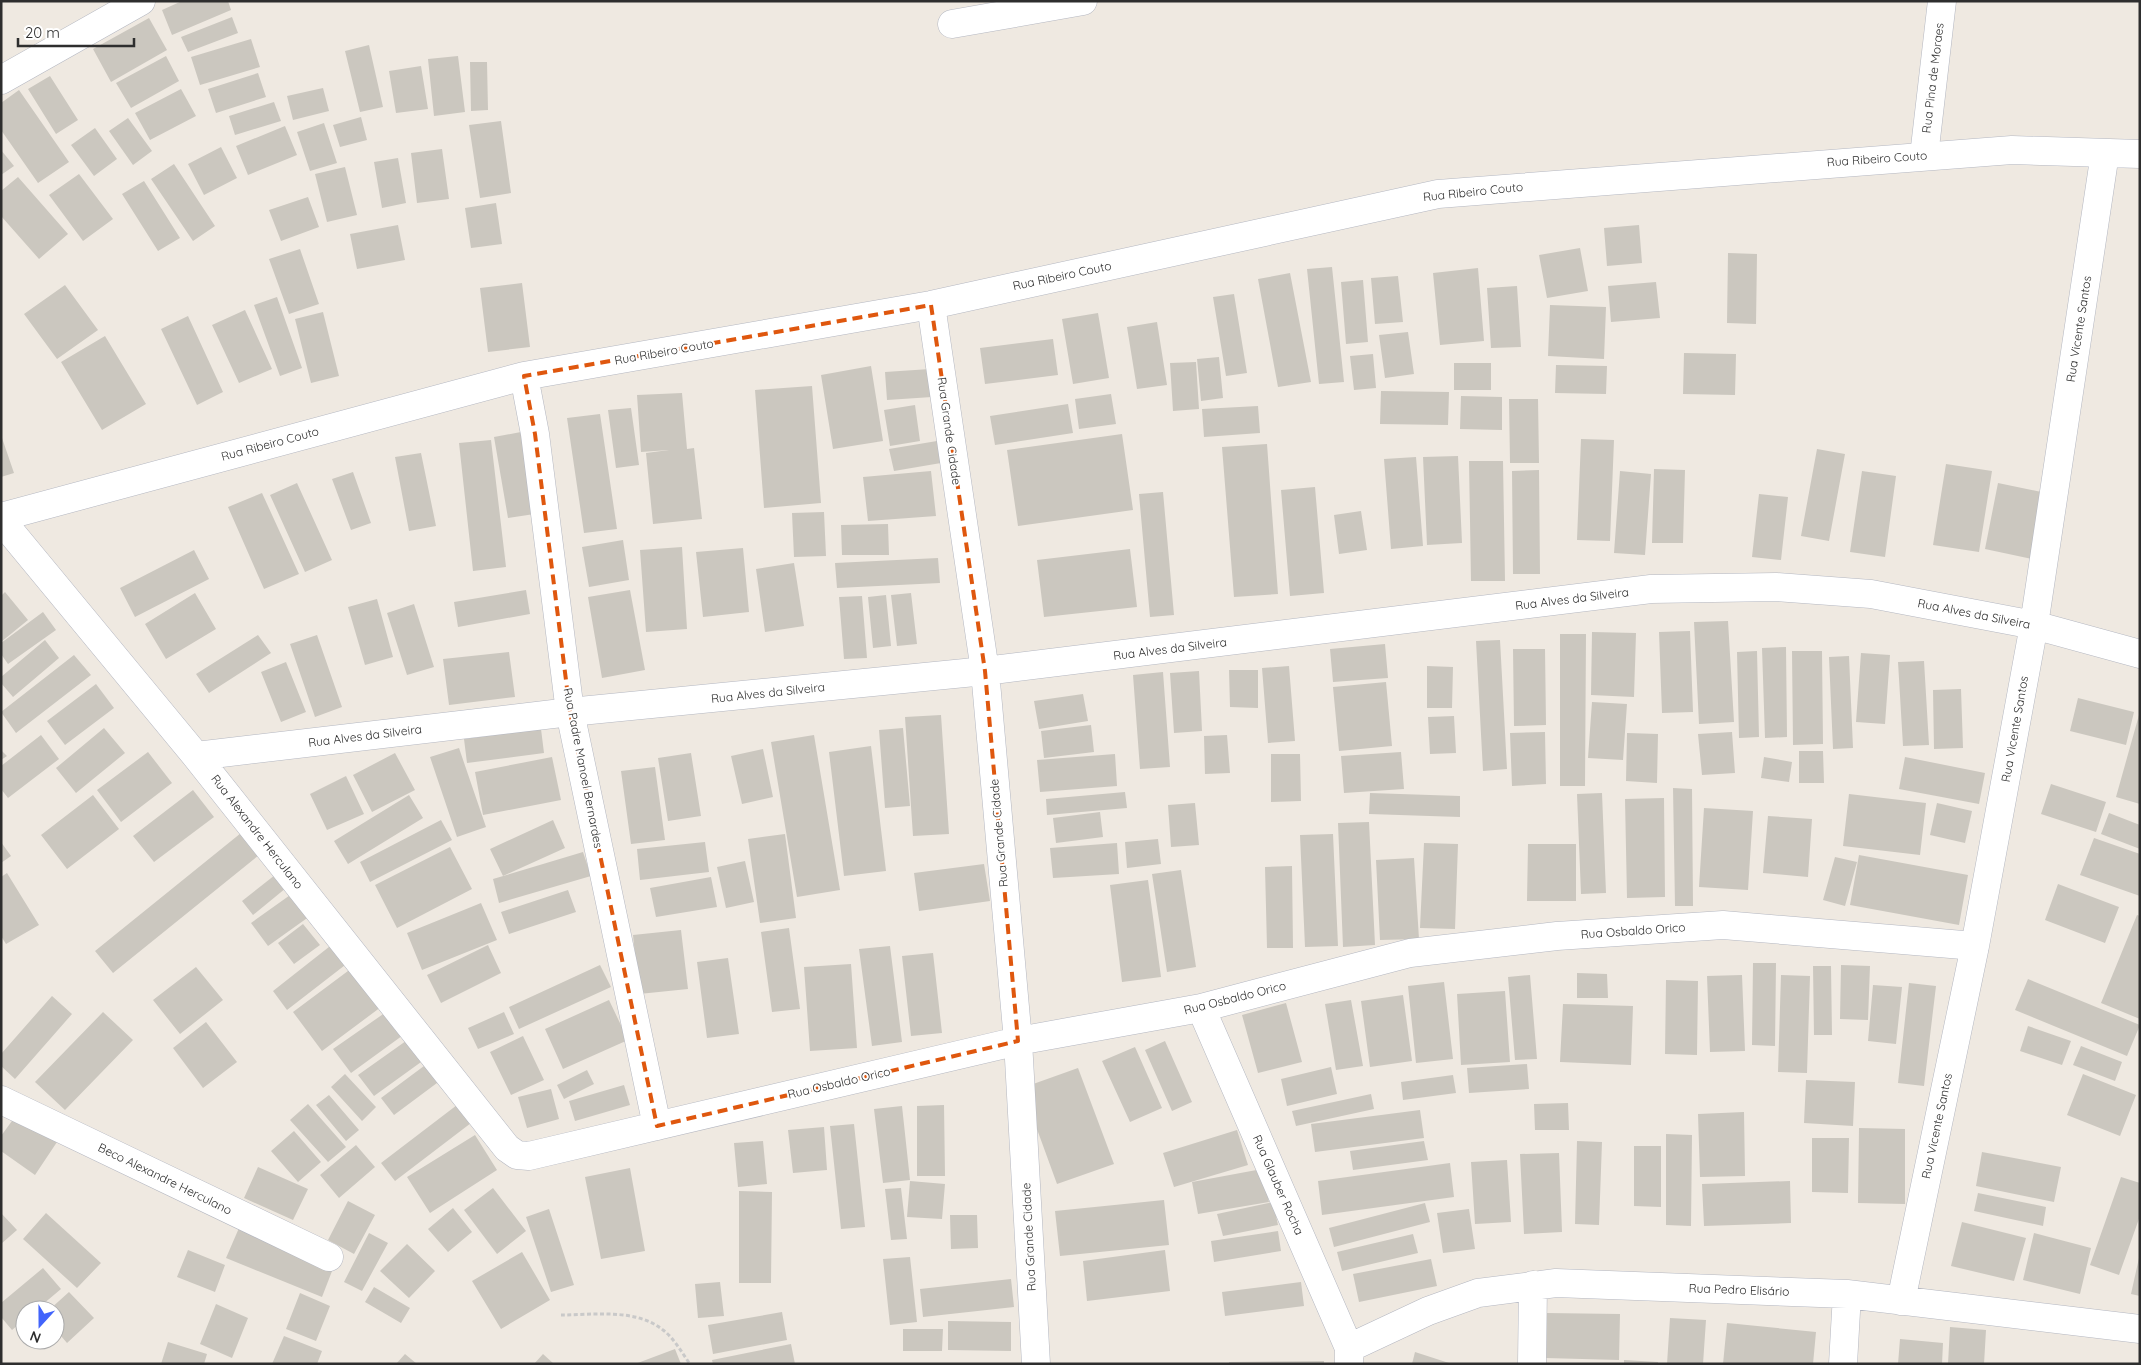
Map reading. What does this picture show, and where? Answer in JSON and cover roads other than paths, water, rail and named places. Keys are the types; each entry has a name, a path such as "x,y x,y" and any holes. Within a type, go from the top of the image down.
{"street":[{"path":"1,80 141,1"},
{"path":"952,24 1084,1"},
{"name":"Rua Pina de Moraes","path":"1924,156 1942,1"},
{"name":"Rua Ribeiro Couto","path":"1,518 524,376 931,305 1438,194 2012,150 2140,154"},
{"name":"Rua Vicente Santos","path":"1901,1300 1975,946 2034,626 2105,153"},
{"name":"Rua Grande Cidade","path":"931,305 985,671 1018,1041 1036,1364"},
{"name":"Rua Padre Manoel Bernardes","path":"524,376 535,434 570,712 657,1126"},
{"name":"Rua Alexandre Herculano","path":"1,518 196,756 507,1148"},
{"name":"Rua Alves da Silveira","path":"196,756 570,712 985,671 1651,589 1776,587 1871,594 2034,626 2140,654"},
{"name":"Rua Osbaldo Orico","path":"507,1148 517,1156 529,1156 1018,1041 1201,1008 1410,953 1557,936 1723,925 1975,946"},
{"name":"Rua Glauber Rocha","path":"1201,1008 1349,1356"},
{"name":"Beco Alexandre Herculano","path":"1,1100 329,1258"},
{"name":"Rua Pedro Elisário","path":"1349,1356 1428,1311 1478,1293 1556,1283 1847,1294 2140,1328"},
{"path":"1532,1364 1533,1285"},
{"path":"1843,1364 1847,1294"}]}
